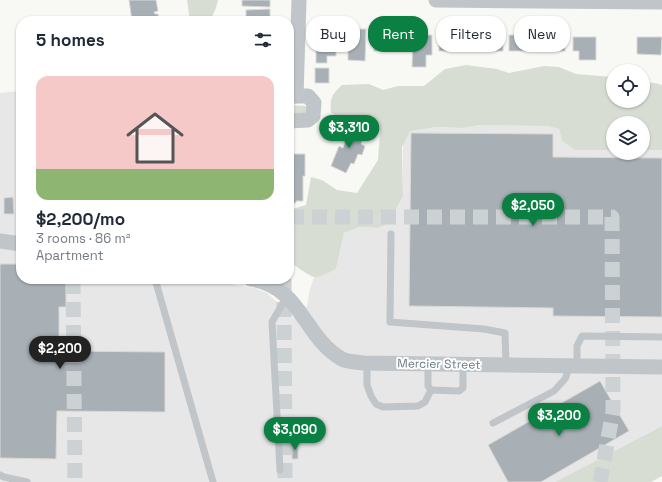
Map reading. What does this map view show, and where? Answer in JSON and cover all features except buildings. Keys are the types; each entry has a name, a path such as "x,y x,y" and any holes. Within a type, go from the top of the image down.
{"street":[{"path":"294,77 298,0"},
{"path":"436,0 662,2"},
{"path":"294,96 308,96 314,103 313,116 308,120 294,120"},
{"path":"0,241 16,243"},
{"name":"Mercier Street","path":"267,284 276,287 287,296 323,344 343,360 367,363 662,367"}],"lane":[{"path":"391,234 390,322 484,328 505,333 506,365"},
{"path":"156,284 214,482"},
{"path":"280,470 272,322 287,296"},
{"path":"493,423 554,391 574,366 577,346 582,336 662,337"},
{"path":"367,363 367,385 371,396 376,404 383,407 418,406 425,402 431,390"},
{"path":"428,364 428,386 431,390"},
{"path":"431,390 459,391 463,388 463,364"},
{"path":"0,475 27,482"}],"shaded area":[{"path":"187,0 218,0 212,16 189,16"},
{"path":"466,65 497,69 509,73 544,66 559,67 576,74 606,76 606,108 650,108 650,83 655,83 662,85 662,150 650,150 650,116 606,116 606,150 575,150 562,141 559,129 547,126 480,125 463,128 435,127 410,131 402,147 403,196 388,224 378,228 360,227 344,233 336,269 317,277 311,276 301,270 294,264 294,209 306,205 311,177 322,180 337,190 357,193 378,160 380,131 363,116 341,118 331,113 331,101 333,95 342,85 369,84 383,90 398,86 424,86 445,69"},
{"path":"16,91 16,284 228,284 254,288 267,293 295,319 307,306 314,277 322,276 336,269 344,233 360,227 378,228 388,224 403,196 403,126 463,128 480,125 547,126 559,129 562,141 575,150 606,150 606,160 650,160 650,150 662,150 662,426 555,482 0,482 0,93"},
{"path":"294,105 306,106 308,109 305,114 294,113"},
{"path":"662,426 662,476 651,482 555,482"}],"tunnel":[{"path":"294,217 612,217 613,411 600,482"},
{"path":"73,284 75,482"},
{"path":"284,284 285,482"}]}
